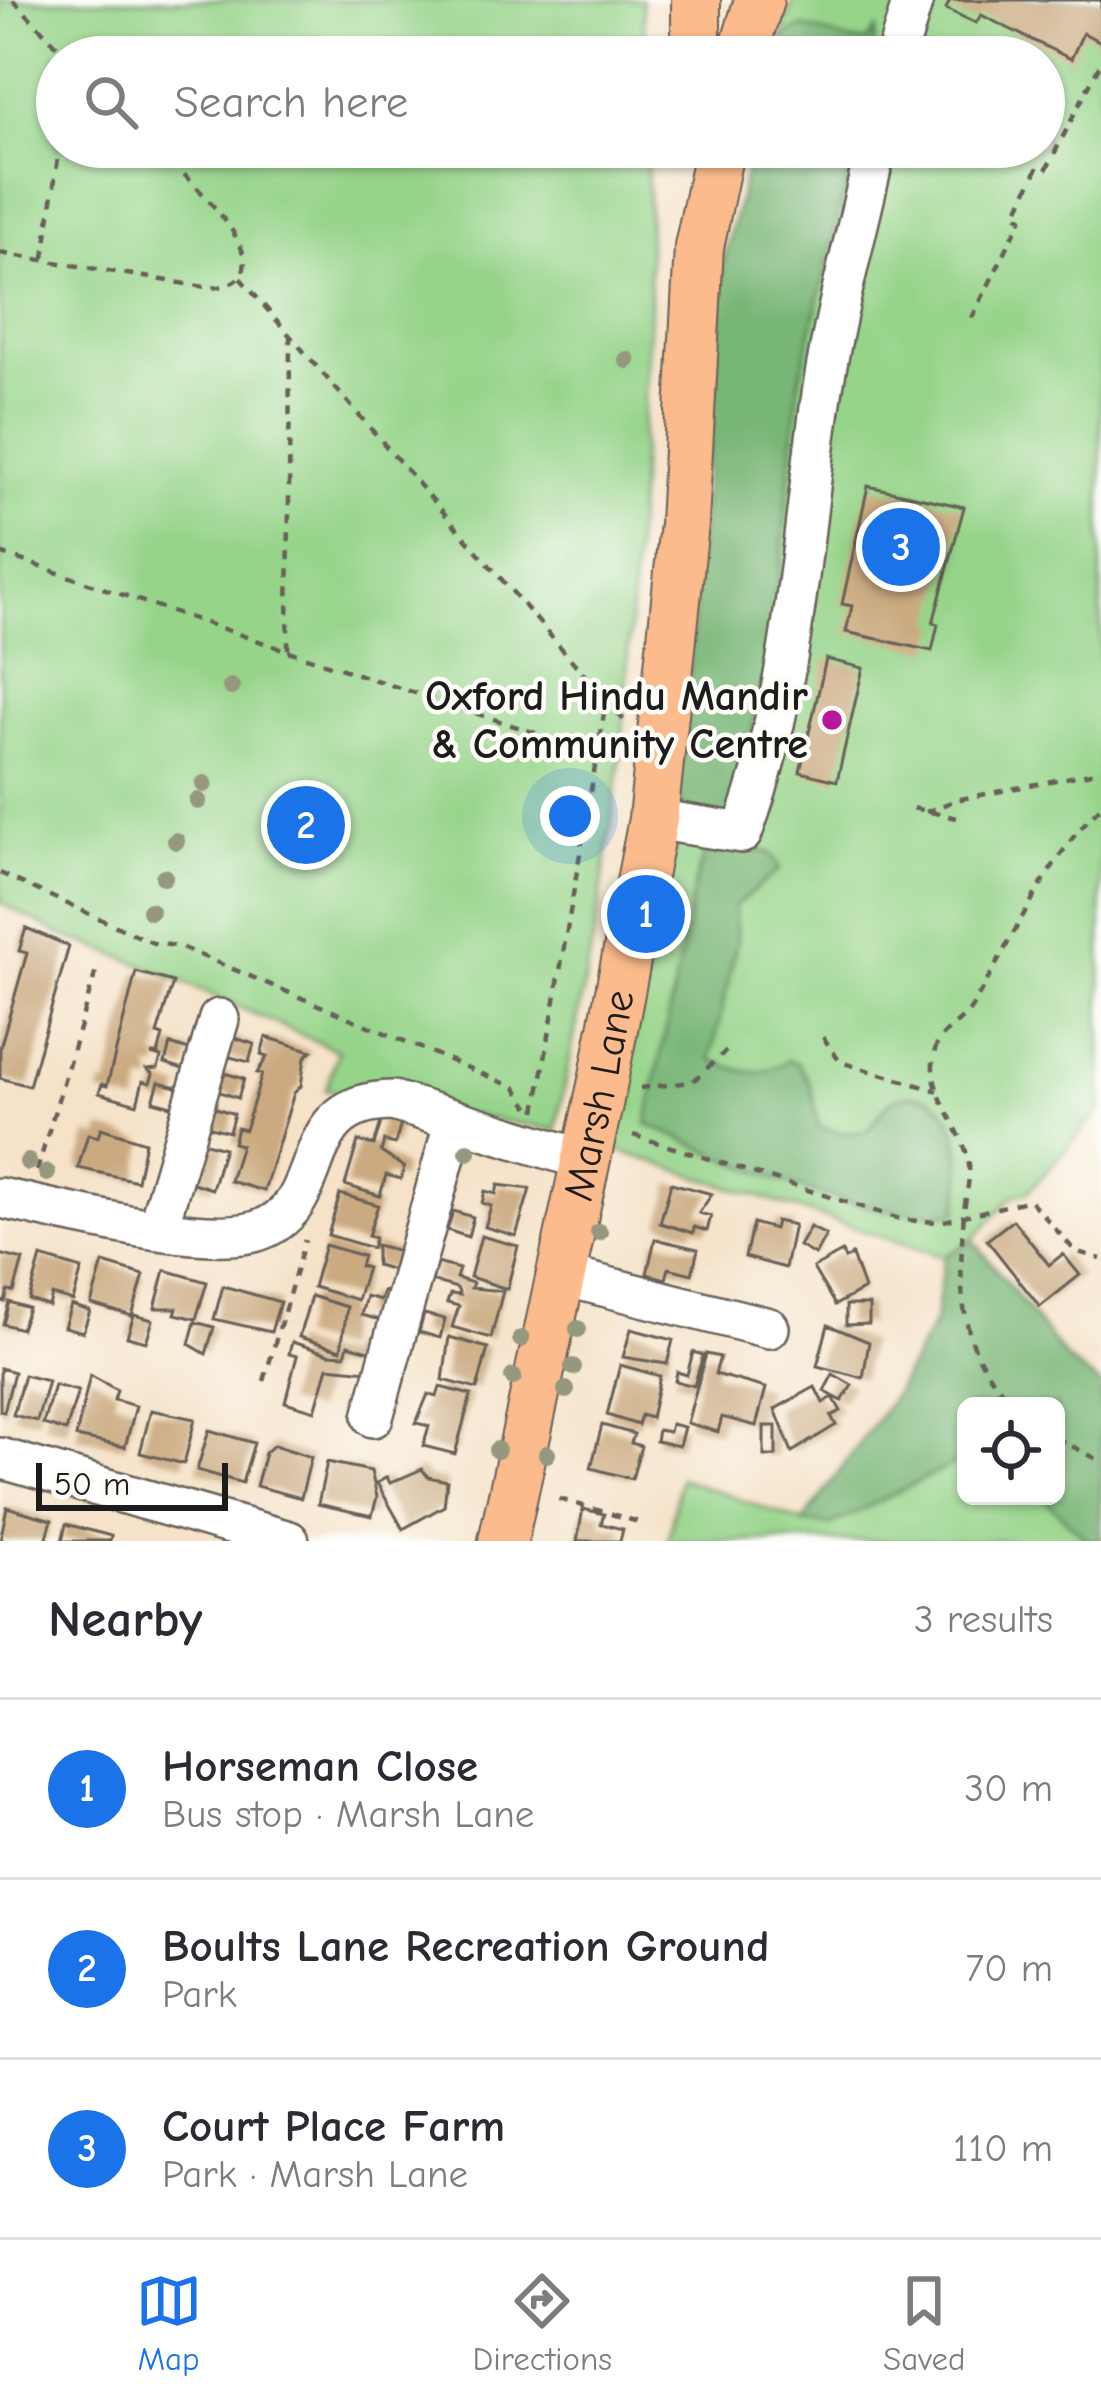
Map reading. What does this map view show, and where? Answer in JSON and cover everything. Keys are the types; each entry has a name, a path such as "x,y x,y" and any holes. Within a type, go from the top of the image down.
{"main road":[{"path":"696,0 696,36"},
{"path":"748,36 759,0"},
{"path":"698,168 700,247"},
{"name":"Marsh Lane","path":"503,1541 652,819 684,524 700,247 716,168"}],"street":[{"path":"902,36 913,0"},
{"path":"652,819 742,833 768,764 800,599 820,404 871,168"},
{"path":"158,1227 219,1019"},
{"path":"14,1200 227,1235 268,1226 298,1201 323,1130 359,1106 393,1101 585,1160"},
{"path":"373,1417 455,1120"},
{"path":"560,1275 769,1328"},
{"path":"0,1458 290,1541"}],"path":[{"path":"13,0 48,36"},
{"path":"1065,133 1101,62"},
{"path":"44,258 56,168"},
{"path":"0,253 212,288 231,286 239,278 244,256 236,230 176,168"},
{"path":"972,318 1022,218 1016,215 1037,169 1045,172 1047,168"},
{"path":"239,278 622,724 634,725"},
{"path":"288,651 290,338"},
{"path":"0,553 597,754"},
{"path":"0,873 153,943 178,946 516,1088 535,1117 606,702"},
{"path":"926,812 956,800 1101,771"},
{"path":"1007,1397 965,1337 963,1217 969,1161 932,1072 938,1040 964,1020 1066,850 1101,807"},
{"path":"913,808 961,819"},
{"path":"14,1200 98,964"},
{"path":"823,1037 840,1062 938,1091"},
{"path":"640,1088 692,1082 726,1051"},
{"path":"633,1135 882,1215 940,1222 1030,1200 1075,1251 1101,1259"},
{"path":"264,1381 306,1240"},
{"path":"1065,1443 1101,1461"},
{"path":"559,1499 642,1522"}],"green space":[{"path":"0,0 642,0 645,36 36,36 36,168 647,168 650,310 622,748 599,908 556,1130 326,1090 338,1051 144,965 59,934 0,902"},
{"path":"793,0 1101,0 1101,1110 1028,1192 1013,1196 973,1240 1068,1361 1101,1385 1101,1541 668,1541 680,1478 803,1522 831,1525 957,1462 957,1505 1065,1505 1065,1397 957,1397 957,1405 893,1397 935,1320 944,1257 611,1148 678,831 723,263 748,168 1065,168 1065,36 782,36"},
{"path":"801,27 835,36 786,36"},
{"path":"747,168 850,168 799,382 774,635 731,820 688,810 678,800 723,263"},
{"path":"706,848 770,852 780,869 734,907 737,941 711,1059 750,1072 788,1060 798,1063 810,1083 819,1126 839,1133 865,1132 896,1098 918,1095 934,1101 947,1113 960,1151 957,1213 916,1213 837,1199 647,1124 695,882"},
{"path":"973,1240 1068,1361 1101,1385 1101,1541 1088,1541 1050,1505 1065,1505 1065,1397 957,1397 957,1462 831,1525 803,1522 893,1397 935,1321 944,1257"}],"building":[{"path":"950,0 1101,0 1101,42 1083,33 1071,59 1065,56 1065,36 1024,36 981,15 976,23 946,9"},
{"path":"868,486 964,507 933,623 938,624 932,651 846,632 852,606 842,604"},
{"name":"Oxford Hindu Mandir & Community Centre","path":"826,659 863,668 837,781 800,772"},
{"path":"26,928 69,946 29,1086 0,1078 0,1048 27,953 19,951"},
{"path":"136,972 173,982 157,1034 163,1036 158,1054 151,1054 161,1057 158,1068 147,1069 153,1074 150,1083 143,1081 137,1104 99,1093 102,1084 107,1086"},
{"path":"232,1037 254,1044 249,1062 226,1056"},
{"path":"266,1037 312,1051 305,1057 301,1086 294,1093 264,1191 230,1181 241,1145 233,1143 237,1128 245,1130 262,1074 257,1073 267,1057 261,1055"},
{"path":"170,1044 192,1051 186,1070 165,1063"},
{"path":"222,1072 244,1079 238,1098 217,1091"},
{"path":"159,1082 181,1088 175,1107 153,1101"},
{"path":"213,1107 234,1114 229,1132 207,1126"},
{"path":"382,1119 401,1124 395,1144 384,1141 381,1152 404,1167 401,1179 386,1175 380,1196 345,1185 358,1141 374,1145"},
{"path":"101,1128 145,1142 137,1181 78,1168 88,1134 98,1137"},
{"path":"202,1142 224,1148 212,1189 190,1182"},
{"path":"671,1183 712,1194 699,1213 711,1216 707,1231 694,1227 693,1233 660,1223"},
{"path":"498,1185 530,1189 516,1236 485,1227 491,1206 482,1203 485,1191 496,1194"},
{"path":"340,1194 378,1205 368,1236 375,1238 372,1248 328,1235"},
{"path":"453,1211 473,1217 468,1237 447,1230"},
{"path":"1013,1220 1049,1265 1063,1254 1080,1275 1040,1307 987,1240"},
{"path":"776,1221 794,1225 785,1268 745,1257 753,1223 774,1229"},
{"path":"810,1227 826,1235 815,1255 799,1246"},
{"path":"481,1236 518,1246 507,1289 470,1277"},
{"path":"655,1239 698,1249 692,1274 669,1268 666,1279 647,1274"},
{"path":"325,1245 363,1256 360,1266 367,1268 357,1300 313,1287"},
{"path":"376,1245 403,1252 397,1271 376,1265"},
{"path":"842,1252 845,1259 852,1255 864,1289 835,1305 813,1268"},
{"path":"0,1254 23,1260 14,1292 8,1291 5,1302 0,1301"},
{"path":"41,1257 82,1269 73,1301 52,1295 49,1306 29,1300"},
{"path":"103,1263 144,1275 132,1316 91,1304"},
{"path":"437,1263 459,1269 456,1278 473,1283 471,1288 503,1291 491,1338 452,1327 459,1306 447,1303 450,1294 460,1295 457,1288 432,1281"},
{"path":"165,1270 207,1282 196,1319 175,1314 177,1308 155,1308"},
{"path":"223,1286 280,1302 271,1332 214,1319"},
{"path":"383,1291 391,1293 383,1321 361,1315 366,1296 380,1300"},
{"path":"311,1296 347,1307 341,1350 299,1337"},
{"path":"9,1302 28,1308 21,1329 3,1324"},
{"path":"71,1305 90,1311 83,1332 64,1327"},
{"path":"846,1305 869,1305 869,1324 846,1325"},
{"path":"424,1314 445,1319 440,1338 419,1332"},
{"path":"134,1315 153,1320 146,1342 127,1337"},
{"path":"195,1322 214,1327 206,1354 189,1344"},
{"path":"828,1325 869,1342 863,1378 817,1366"},
{"path":"631,1329 673,1340 667,1364 623,1357"},
{"path":"449,1337 488,1348 477,1389 443,1380"},
{"path":"292,1342 329,1354 345,1355 348,1345 373,1352 368,1371 328,1367 315,1411 285,1402 297,1356 289,1354"},
{"path":"693,1352 703,1355 694,1386 675,1381 677,1372 687,1375"},
{"path":"706,1354 720,1357 715,1374 766,1388 756,1426 722,1417 718,1432 687,1423"},
{"path":"620,1365 660,1376 651,1418 641,1415 638,1425 607,1415"},
{"path":"0,1368 14,1372 4,1412 0,1411"},
{"path":"833,1374 852,1385 842,1401 824,1391"},
{"path":"24,1375 48,1381 37,1421 13,1415"},
{"path":"90,1375 117,1390 114,1400 136,1406 125,1447 76,1437"},
{"path":"54,1385 78,1391 66,1431 43,1424"},
{"path":"440,1387 471,1395 455,1454 423,1446 429,1426 416,1423 428,1394 437,1397"},
{"path":"815,1387 823,1403 833,1397 841,1411 831,1416 836,1425 792,1452 775,1409"},
{"path":"151,1410 195,1419 184,1464 140,1453"},
{"path":"671,1424 684,1427 679,1446 656,1441 658,1430 669,1432"},
{"path":"602,1425 634,1434 631,1443 641,1446 632,1479 591,1468"},
{"path":"764,1426 776,1426 776,1456 764,1456"},
{"path":"209,1430 254,1443 242,1483 197,1470"},
{"path":"274,1445 311,1457 301,1498 256,1486 265,1453"},
{"path":"327,1462 371,1471 377,1497 372,1516 318,1504"},
{"path":"422,1469 428,1477 447,1481 444,1506 403,1529 377,1483 387,1477 390,1483"},
{"path":"7,1507 52,1520 46,1541 0,1541"},
{"path":"583,1509 604,1514 601,1524 623,1529 620,1541 577,1541"},
{"path":"66,1524 111,1536 110,1541 62,1541"}],"place":[{"name":"Court Place Farm","path":"901,547"},
{"name":"Oxford Hindu Mandir & Community Centre","path":"832,720"},
{"name":"Boults Lane Recreation Ground","path":"306,825"},
{"name":"Horseman Close","path":"646,914"}]}
